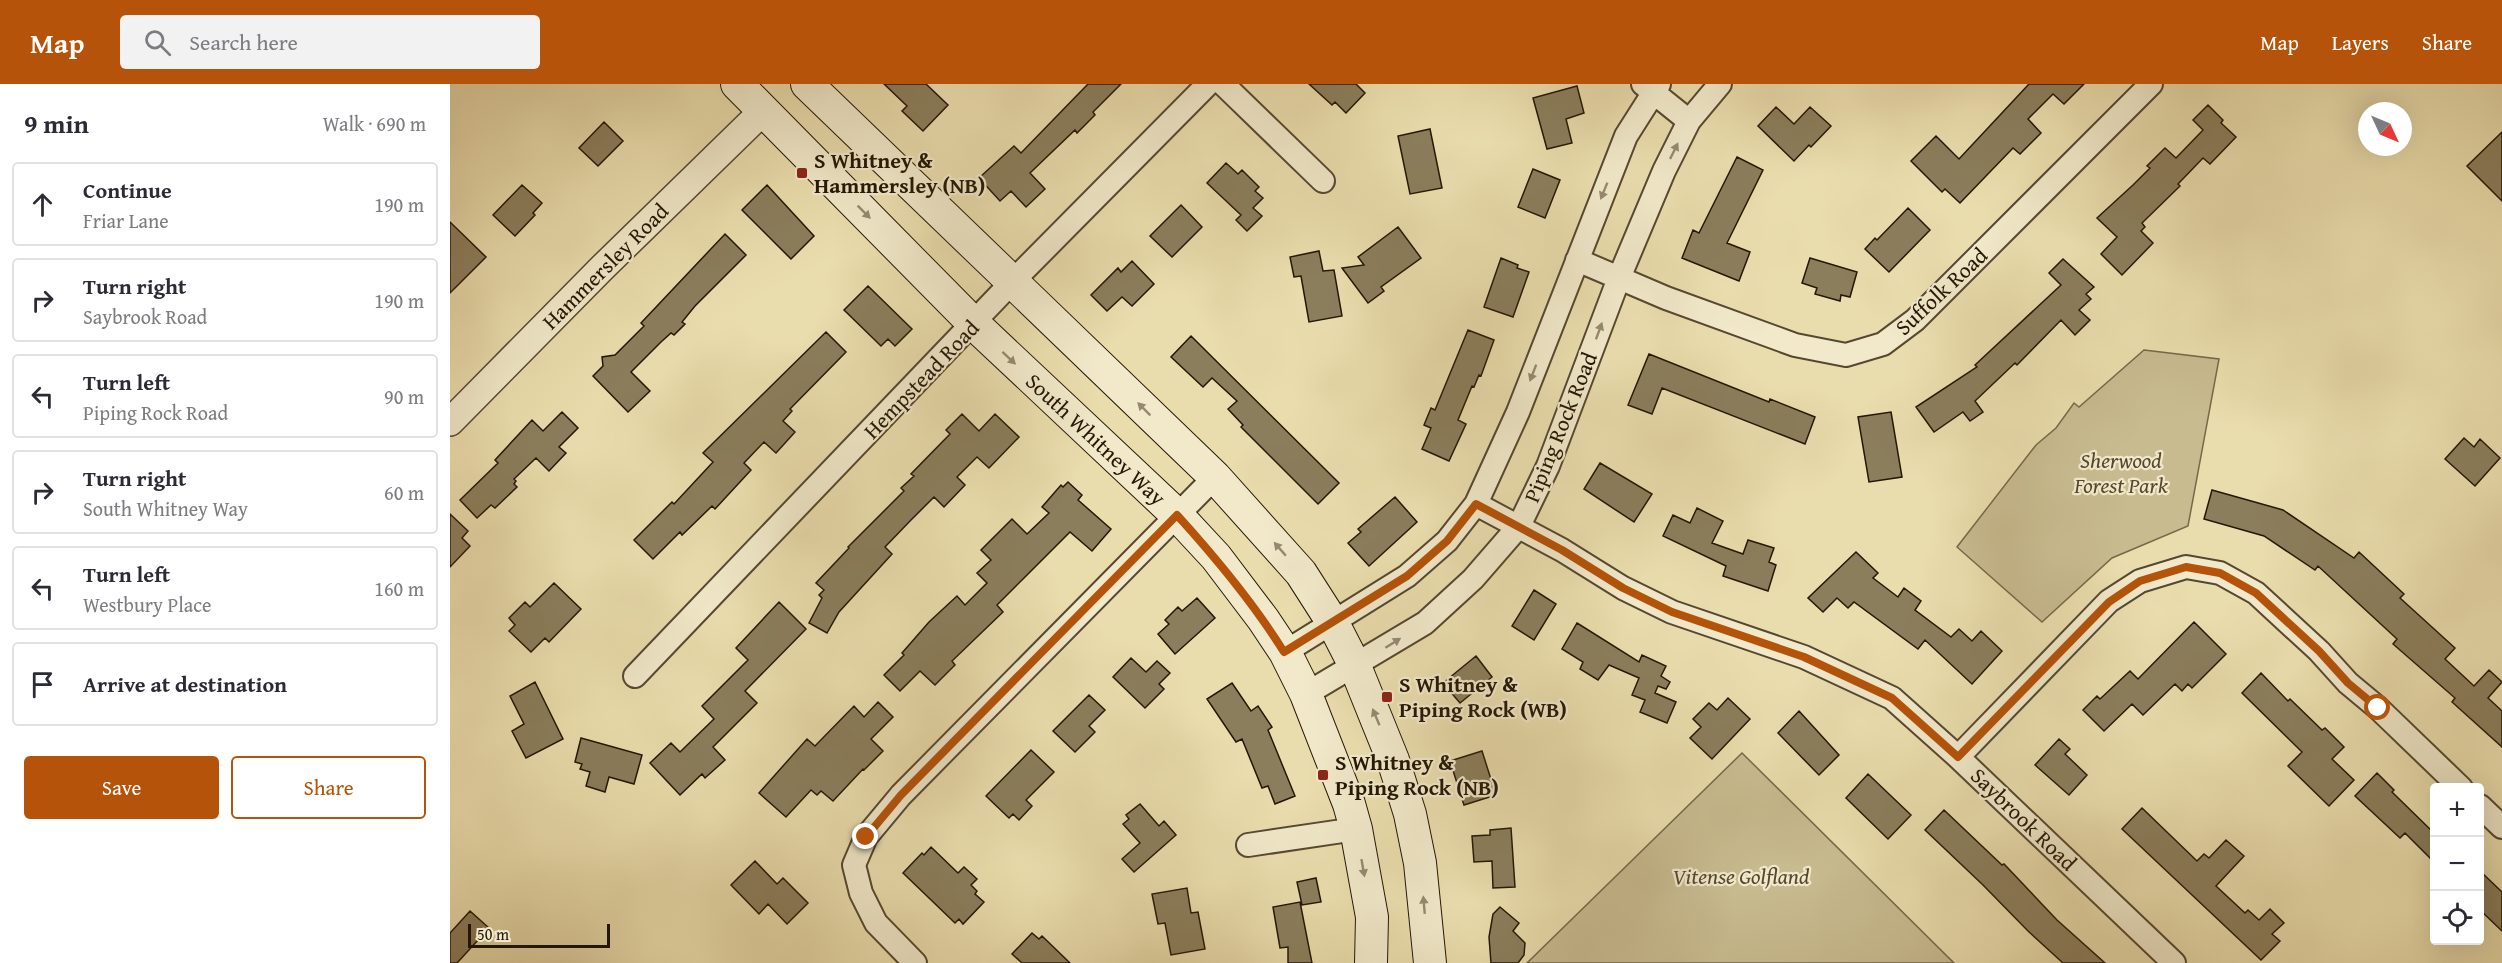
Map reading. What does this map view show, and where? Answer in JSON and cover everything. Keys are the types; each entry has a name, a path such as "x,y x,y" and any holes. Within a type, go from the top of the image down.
{"main road":[{"name":"South Whitney Way","path":"737,84 974,324 1177,515 1216,558 1263,619 1284,652 1306,694 1331,753 1356,829 1372,918 1371,963"},
{"path":"807,84 1215,477 1301,573 1333,623 1355,666 1394,760 1410,814 1420,863 1430,963"}],"street":[{"name":"Hempstead Road","path":"635,676 1013,281 1208,84"},
{"path":"1223,84 1323,181"},
{"name":"Piping Rock Road","path":"1306,694 1425,622 1481,570 1519,526 1548,466 1619,278 1664,171 1689,121 1720,84"},
{"name":"Suffolk Road","path":"1577,260 1666,298 1794,345 1846,355 1883,344 1915,320 2151,84"},
{"path":"1652,87 1689,121"},
{"name":"Piping Rock Road","path":"1284,652 1407,576 1447,541 1476,504 1518,412 1626,136 1652,87"},
{"name":"Hammersley Road","path":"450,422 602,268 763,111"},
{"path":"915,963 876,923 861,893 854,865 866,837 901,795 1215,477"},
{"name":"Saybrook Road","path":"1476,504 1519,526 1623,588 1672,612 1804,657 1892,698 1958,757 2174,963"},
{"path":"1958,757 2109,602 2140,581 2186,567 2220,573 2256,593 2319,651 2348,683 2378,708 2456,783"},
{"path":"2484,810 2502,827"},
{"path":"1248,845 1356,829"}],"green space":[{"name":"Sherwood Forest Park","path":"2144,350 2219,359 2188,526 2112,558 2042,622 1957,547 2036,445 2056,428 2074,403 2079,407"},
{"name":"Vitense Golfland","path":"1742,753 1954,963 1527,963"}],"building":[{"path":"884,84 926,84 948,105 923,131 902,111 907,106"},
{"path":"1088,84 1121,84 1093,112 1095,115 1077,133 1075,130 1030,173 1045,189 1026,207 1011,191 1000,201 979,178 1014,146 1021,153"},
{"path":"1309,84 1356,84 1365,93 1346,113 1335,102 1332,105"},
{"path":"2029,84 2084,84 2064,104 2053,94 2028,119 2041,133 2020,154 2013,148 1960,203 1945,189 1942,192 1911,161 1936,136 1959,159"},
{"path":"1577,86 1584,113 1566,119 1572,143 1547,149 1533,98"},
{"path":"2208,105 2223,120 2221,123 2236,137 2210,164 2203,158 2178,184 2180,186 2142,223 2145,227 2141,231 2153,243 2122,275 2101,254 2117,237 2097,218 2150,168 2147,166 2165,148 2176,158 2203,130 2193,120"},
{"path":"1776,107 1794,124 1810,107 1831,126 1794,161 1758,126"},
{"path":"604,122 623,141 598,166 579,148"},
{"path":"1430,129 1442,188 1410,194 1398,136"},
{"path":"2502,132 2502,201 2467,166"},
{"path":"1737,157 1763,170 1727,243 1750,252 1739,281 1682,258 1693,230 1699,233"},
{"path":"1226,163 1238,174 1242,170 1259,187 1255,191 1263,198 1253,208 1262,216 1247,231 1236,220 1241,215 1207,183"},
{"path":"1533,169 1560,180 1545,218 1518,207"},
{"path":"522,185 542,203 533,213 535,215 515,236 493,215"},
{"path":"767,185 814,236 791,259 742,210"},
{"path":"1181,205 1202,227 1172,257 1150,236"},
{"path":"1908,208 1930,230 1889,272 1865,249"},
{"path":"450,222 486,257 450,293"},
{"path":"1398,227 1421,258 1381,287 1384,291 1368,303 1342,268 1364,265 1358,257"},
{"path":"725,234 746,255 695,306 682,322 685,324 674,335 671,333 631,372 650,391 628,412 593,376 603,366 602,357 615,355 644,326 641,323"},
{"path":"1319,251 1323,271 1334,270 1342,316 1309,322 1301,276 1294,277 1290,257"},
{"path":"1501,258 1529,272 1513,317 1484,307"},
{"path":"1810,258 1857,272 1850,297 1841,295 1840,301 1815,294 1817,288 1802,283"},
{"path":"2063,259 2094,287 2086,294 2091,299 2079,310 2090,320 2075,335 2061,320 2017,365 2015,363 1975,401 1983,412 1970,421 1963,412 1934,432 1916,407 1977,367 1975,365 2061,285 2049,273"},
{"path":"1132,261 1154,284 1132,306 1122,297 1107,311 1091,295 1118,268 1121,272"},
{"path":"868,286 912,329 895,346 888,339 881,346 844,310"},
{"path":"1468,330 1494,340 1481,376 1479,375 1474,387 1472,386 1458,420 1466,424 1449,461 1422,449 1431,428 1424,425 1431,408 1435,410"},
{"path":"826,332 846,352 790,409 792,411 783,421 795,432 776,453 764,442 744,463 751,470 715,509 712,506 682,535 680,532 653,559 634,540 672,502 674,504 713,462 703,453"},
{"path":"1191,336 1339,483 1318,504 1241,427 1243,425 1228,409 1237,401 1212,378 1203,387 1171,357"},
{"path":"1649,354 1769,402 1770,399 1815,417 1805,444 1662,388 1652,414 1628,405"},
{"path":"562,412 578,428 559,447 566,453 549,471 536,458 514,479 517,487 495,508 491,505 477,518 460,500 498,463 495,460 532,420 543,431"},
{"path":"1891,412 1902,477 1869,482 1858,417"},
{"path":"962,414 979,431 995,414 1019,437 989,468 977,457 957,477 965,485 944,507 934,497 911,520 885,547 892,554 839,612 827,633 809,623 822,598 819,595 824,590 816,583 904,491 901,488 914,476 911,474 950,434 946,430"},
{"path":"2464,438 2474,447 2480,439 2500,458 2475,486 2445,459"},
{"path":"1600,463 1652,494 1634,522 1584,489"},
{"path":"1068,482 1082,495 1078,500 1111,529 1092,551 1070,532 997,605 1003,612 952,661 955,665 935,685 920,671 900,691 884,675 904,655 902,653 929,622 957,596 965,605 987,583 977,573 991,560 981,550 1012,519 1027,534 1049,513 1042,507 1061,485 1063,487"},
{"path":"2212,490 2283,510 2354,558 2359,552 2404,594 2400,598 2455,648 2445,659 2474,686 2489,670 2502,682 2488,698 2502,711 2502,747 2452,702 2455,698 2393,644 2397,639 2318,566 2315,570 2264,536 2204,519"},
{"path":"1395,497 1417,522 1369,566 1348,543 1361,532 1358,529"},
{"path":"1697,508 1723,521 1712,543 1743,554 1748,540 1774,548 1769,562 1776,565 1768,591 1723,576 1726,566 1663,536 1673,515 1690,523"},
{"path":"450,514 468,531 462,538 470,546 450,567"},
{"path":"1856,552 1878,573 1873,578 1898,597 1904,588 1921,601 1915,610 1951,637 1959,629 1972,641 1981,631 2002,651 1972,684 1925,640 1918,649 1854,602 1848,608 1837,598 1823,612 1808,598"},
{"path":"554,583 581,609 549,642 545,638 531,652 509,631 515,625 509,618 525,602 530,607"},
{"path":"1534,590 1556,604 1534,640 1512,626"},
{"path":"1197,598 1215,618 1175,654 1158,634 1169,624 1165,620 1178,607 1182,611"},
{"path":"779,602 806,629 745,691 757,703 713,747 725,760 705,778 702,774 680,795 650,763 671,743 680,752 714,719 702,706 748,660 736,648"},
{"path":"2194,622 2226,654 2192,688 2188,684 2182,691 2175,684 2143,715 2132,704 2104,731 2083,710 2097,696 2100,699 2130,671 2138,679"},
{"path":"1577,623 1639,662 1642,655 1666,666 1661,676 1670,682 1666,689 1658,686 1655,693 1676,702 1667,723 1640,712 1645,700 1632,695 1639,678 1609,665 1598,680 1580,669 1583,662 1562,649"},
{"path":"1476,656 1492,677 1460,703 1443,683"},
{"path":"1131,658 1146,672 1157,661 1170,673 1159,684 1164,689 1145,708 1113,677"},
{"path":"2261,673 2288,701 2290,699 2322,730 2325,728 2344,747 2332,759 2354,780 2329,806 2288,766 2302,752 2242,693"},
{"path":"535,682 563,739 526,758 512,731 524,724 510,696"},
{"path":"1232,683 1251,711 1258,706 1272,727 1268,730 1295,796 1275,804 1268,786 1262,788 1242,739 1236,742 1207,699"},
{"path":"1089,695 1105,710 1089,726 1095,732 1075,752 1053,731"},
{"path":"1728,698 1750,719 1712,759 1690,738 1701,727 1693,719 1709,703 1717,710"},
{"path":"878,702 893,717 871,739 883,751 833,801 821,791 817,795 811,790 786,817 759,793 807,739 815,746 854,706 864,717"},
{"path":"1799,711 1839,755 1819,775 1778,733"},
{"path":"581,738 642,755 634,784 609,777 605,792 586,786 590,772 580,769 582,764 575,762"},
{"path":"2059,739 2070,749 2065,754 2087,775 2069,795 2035,765"},
{"path":"1031,750 1054,772 1026,800 1032,806 1019,820 1013,814 1009,818 986,796"},
{"path":"1482,751 1496,795 1464,805 1450,761"},
{"path":"2377,773 2394,790 2392,792 2430,829 2430,858 2405,833 2400,838 2355,796"},
{"path":"1868,774 1911,815 1888,839 1846,798"},
{"path":"1140,804 1159,826 1164,821 1176,835 1134,872 1122,859 1140,843 1123,824 1129,819 1126,815"},
{"path":"2142,808 2197,861 2204,854 2209,858 2226,840 2244,856 2216,886 2245,913 2248,910 2259,920 2270,909 2284,923 2272,934 2280,941 2261,960 2122,829"},
{"path":"1944,810 2002,865 2004,864 2057,920 2105,963 2063,963 2028,931 1925,830"},
{"path":"1511,828 1515,887 1493,888 1492,861 1474,862 1472,836 1490,835 1490,830"},
{"path":"931,847 958,873 964,867 977,879 971,885 977,891 975,894 984,902 963,924 959,919 955,923 903,873"},
{"path":"755,861 777,884 783,878 808,903 787,924 768,904 759,914 731,885"},
{"path":"2484,875 2502,892 2502,931 2484,914"},
{"path":"1316,878 1321,902 1302,905 1297,882"},
{"path":"1187,888 1191,913 1198,912 1205,949 1171,955 1165,923 1158,924 1152,894"},
{"path":"1300,902 1312,963 1288,963 1288,947 1280,948 1273,907"},
{"path":"1500,907 1519,923 1513,931 1525,943 1524,955 1518,963 1491,963 1489,937 1493,914"},
{"path":"470,911 489,928 457,963 450,963 450,933"},
{"path":"1032,933 1039,939 1042,936 1070,963 1022,963 1012,954"}],"place":[{"name":"S Whitney & Hammersley (NB)","path":"802,173"},
{"name":"S Whitney & Piping Rock (WB)","path":"1387,697"},
{"name":"S Whitney & Piping Rock (NB)","path":"1323,775"}],"route":[{"path":"866,837 901,795 1177,515 1216,558 1263,619 1284,652 1407,576 1447,541 1476,504 1562,550 1623,588 1672,612 1804,657 1892,698 1958,757 2109,602 2140,581 2186,567 2220,573 2256,593 2319,651 2348,683 2378,708"}]}
